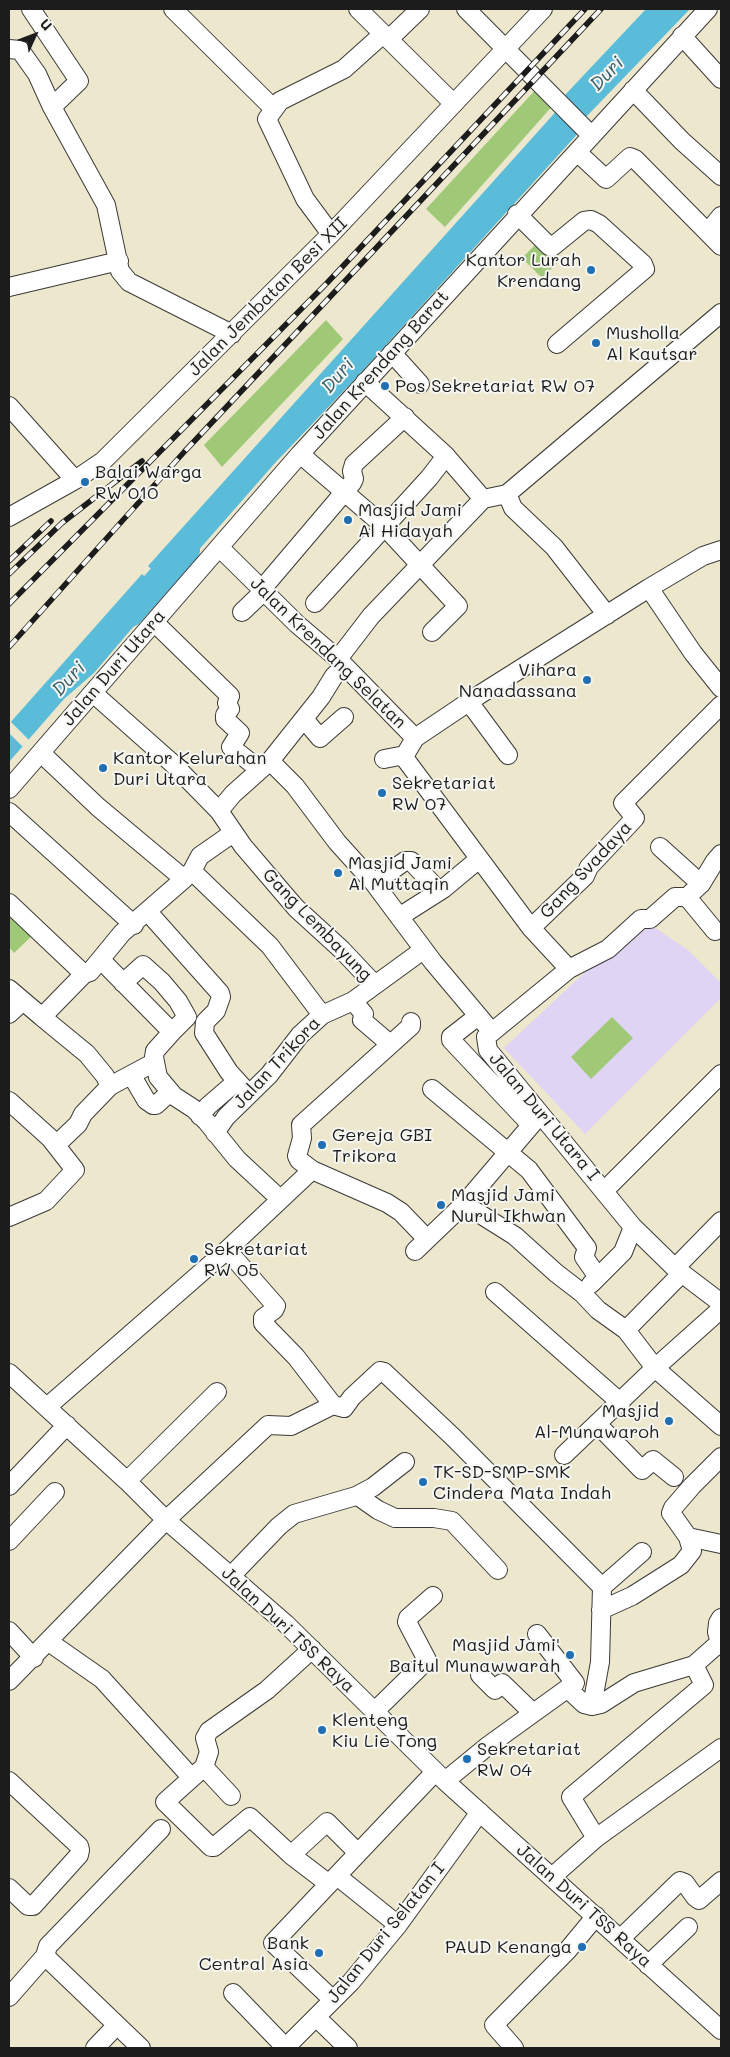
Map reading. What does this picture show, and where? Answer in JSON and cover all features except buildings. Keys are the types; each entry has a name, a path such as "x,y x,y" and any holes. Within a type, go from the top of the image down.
{"street":[{"path":"31,9 79,82 52,107"},
{"path":"358,9 453,103"},
{"path":"331,234 305,199 267,119 280,100 344,69 420,9"},
{"path":"466,9 588,131"},
{"name":"Jalan Jembatan Besi XII","path":"9,517 75,480 103,461 331,234 543,9"},
{"name":"Jalan Krendang Barat","path":"219,546 517,214 577,152 588,131 633,90 708,9"},
{"path":"716,9 721,14"},
{"path":"179,10 273,108"},
{"path":"682,36 721,79"},
{"path":"9,50 20,50 37,74 52,107 106,205 120,270 129,282 232,334"},
{"path":"633,90 682,141 721,176"},
{"path":"577,152 606,179 630,157 635,159 721,246"},
{"path":"517,214 552,247 584,220 591,220 643,264 645,269 557,344"},
{"path":"708,232 721,216"},
{"path":"9,287 119,261"},
{"path":"219,811 233,794 265,766 304,719 321,697 371,616 483,498 507,494 721,313"},
{"path":"392,353 420,384"},
{"path":"366,382 405,416 446,456 483,498"},
{"path":"9,406 75,480"},
{"path":"242,612 263,590 344,493 353,481 352,470 354,464 405,416"},
{"path":"300,454 384,526 458,608 432,632"},
{"path":"315,603 429,478 446,456"},
{"path":"507,494 512,508 554,547 606,615"},
{"name":"Jalan Krendang Selatan","path":"219,546 263,590 341,662 415,738 649,588 703,556 721,550"},
{"name":"Jalan Duri Utara","path":"9,789 219,546"},
{"path":"649,588 693,653 721,688"},
{"path":"154,622 230,696 227,703 230,709 225,715 225,719 240,733 231,746 295,786 338,842 374,883 423,950 491,1031"},
{"name":"Gang Lembayung","path":"93,693 172,763 219,811 233,832 296,908 342,950 375,985"},
{"path":"469,702 508,755"},
{"name":"Gang Svadaya","path":"531,928 585,876 589,867 635,818 623,802 721,705"},
{"path":"304,719 320,738 344,717"},
{"path":"415,738 405,755 406,760 531,928 569,969"},
{"path":"41,753 98,807 188,875 270,946 322,1015"},
{"path":"384,759 405,755"},
{"path":"9,812 134,925"},
{"path":"42,1017 84,974 90,972 101,960 111,944 188,875 204,853 233,832"},
{"path":"660,846 701,884"},
{"name":"Jalan Duri Utara I","path":"721,854 701,884 687,896 675,897 650,919 641,919 608,949 569,969 486,1037 488,1050 535,1120 605,1190 633,1227 679,1270 721,1304"},
{"path":"400,917 438,890 443,889 479,859"},
{"path":"374,883 405,862 411,861 438,890"},
{"path":"687,896 715,931"},
{"path":"9,903 84,974"},
{"path":"148,912 220,993 221,998 216,1011 205,1022 204,1033 229,1072 249,1094"},
{"name":"Jalan Trikora","path":"215,1133 226,1117 269,1075 300,1035 322,1015 353,1000 398,966 423,950"},
{"path":"101,960 172,1032"},
{"path":"123,983 142,965 162,982 178,1001 187,1017 156,1052 153,1063 158,1077 170,1092 200,1116 237,1159 280,1199"},
{"path":"9,989 87,1054 105,1076 110,1086"},
{"path":"353,1000 364,1014 362,1020 390,1044"},
{"path":"9,1014 23,1001"},
{"path":"411,1022 411,1026 301,1125 302,1138 297,1156 312,1170 387,1203 401,1212 421,1245 464,1204 535,1120 451,1040 478,1016"},
{"path":"56,1146 78,1124 83,1114 110,1086 132,1076 153,1063"},
{"path":"605,1190 721,1074"},
{"path":"132,1076 146,1100 153,1105 156,1105 170,1092"},
{"path":"200,1116 208,1106 237,1081"},
{"path":"432,1089 529,1170 568,1219 588,1249 584,1257 598,1277"},
{"path":"9,1101 56,1146 75,1172 46,1201 9,1217"},
{"path":"48,1407 227,1250 312,1170"},
{"path":"464,1204 509,1232 556,1273 582,1292 598,1310 626,1330 655,1368 721,1426"},
{"path":"626,1330 721,1221"},
{"path":"582,1292 623,1252 633,1227"},
{"path":"227,1250 276,1306 263,1318 263,1323 296,1357 333,1405 344,1408 352,1397 379,1372 384,1372 453,1436 602,1586 600,1662 592,1706"},
{"path":"495,1292 621,1403"},
{"path":"564,1456 621,1403 655,1368 721,1309"},
{"name":"Jalan Duri TSS Raya","path":"9,1373 48,1407 166,1520 312,1649 440,1776 553,1876 721,2030"},
{"path":"127,1481 217,1392"},
{"path":"9,1681 34,1658 166,1520 268,1425 291,1426 333,1405"},
{"path":"597,1424 642,1470 653,1460 674,1477"},
{"path":"9,1486 67,1425"},
{"path":"601,1610 632,1596 681,1565 692,1551 688,1536 671,1513 673,1508 721,1456"},
{"path":"230,1576 279,1526 294,1514 358,1496 405,1462"},
{"path":"9,1541 55,1492"},
{"path":"358,1496 378,1510 395,1518 434,1518 452,1521 498,1570"},
{"path":"688,1536 720,1542"},
{"path":"602,1586 642,1552"},
{"path":"375,1712 425,1663 426,1656 407,1622 408,1618 433,1596"},
{"path":"568,1689 584,1704 592,1706 601,1704 634,1683 694,1665 720,1645 717,1626 721,1618"},
{"path":"9,1631 34,1658"},
{"path":"333,2000 273,1943 357,1852 440,1776 533,1714 575,1682 537,1634"},
{"path":"49,1642 102,1679 197,1772 231,1796"},
{"path":"312,1649 267,1690 209,1732 205,1738 209,1752 197,1772 165,1802 214,1848 250,1817 291,1855 333,1880 398,1924"},
{"path":"596,1838 571,1797 613,1760 625,1753 652,1726 704,1685 694,1665"},
{"path":"480,1675 496,1690 502,1683 533,1714"},
{"path":"553,1876 596,1838 721,1748"},
{"path":"9,1781 79,1846 80,1850 79,1855 33,1906 28,1906 9,1888"},
{"name":"Jalan Duri Selatan I","path":"285,2048 351,1982 398,1924 480,1812"},
{"path":"291,1855 327,1822 357,1852"},
{"path":"9,1997 45,1956 48,1946 161,1829"},
{"path":"620,1939 680,1882 685,1883 699,1900 721,1881"},
{"path":"514,2048 494,2025 567,1951 596,1916"},
{"path":"648,1964 688,1927"},
{"path":"45,1956 141,2048"},
{"path":"233,1993 285,2048"},
{"path":"317,2018 348,2048"},
{"path":"95,2048 117,2025"}],"shaded area":[{"path":"642,919 688,950 721,983 721,998 585,1134 504,1048"}],"green space":[{"path":"538,87 555,103 445,227 426,209"},
{"path":"539,241 559,261 542,278 522,258"},
{"path":"326,320 343,339 222,467 204,445"},
{"path":"9,906 35,933 14,953 9,947"},
{"path":"612,1017 633,1038 591,1079 571,1057"}],"water":[{"path":"646,9 690,9 586,117 565,95"},
{"path":"560,107 582,129 357,377 275,463 168,585 148,566"},
{"path":"142,574 162,593 94,673 64,699 9,762 9,724"}],"pier":[{"path":"9,720 29,740 23,747 9,733"}],"waterway":[{"name":"Duri","path":"130,613 186,550"}],"railway":[{"path":"9,604 327,283 585,9"},
{"path":"9,647 185,451 601,9"},
{"path":"9,574 62,523 142,461"},
{"path":"9,561 51,521"}],"place":[{"name":"Kantor Lurah Krendang","path":"591,270"},
{"name":"Musholla Al Kautsar","path":"596,343"},
{"name":"Pos Sekretariat RW 07","path":"385,386"},
{"name":"Balai Warga RW 010","path":"85,482"},
{"name":"Masjid Jami Al Hidayah","path":"348,520"},
{"name":"Vihara Nanadassana","path":"587,680"},
{"name":"Kantor Kelurahan Duri Utara","path":"103,768"},
{"name":"Sekretariat RW 07","path":"382,793"},
{"name":"Masjid Jami Al Muttaqin","path":"338,873"},
{"name":"Gereja GBI Trikora","path":"322,1145"},
{"name":"Masjid Jami Nurul Ikhwan","path":"441,1205"},
{"name":"Sekretariat RW 05","path":"194,1259"},
{"name":"Masjid Al-Munawaroh","path":"669,1421"},
{"name":"TK-SD-SMP-SMK Cindera Mata Indah","path":"423,1482"},
{"name":"Masjid Jami' Baitul Munawwarah","path":"570,1655"},
{"name":"Klenteng Kiu Lie Tong","path":"322,1730"},
{"name":"Sekretariat RW 04","path":"467,1759"},
{"name":"PAUD Kenanga","path":"582,1947"},
{"name":"Bank Central Asia","path":"319,1953"}]}
